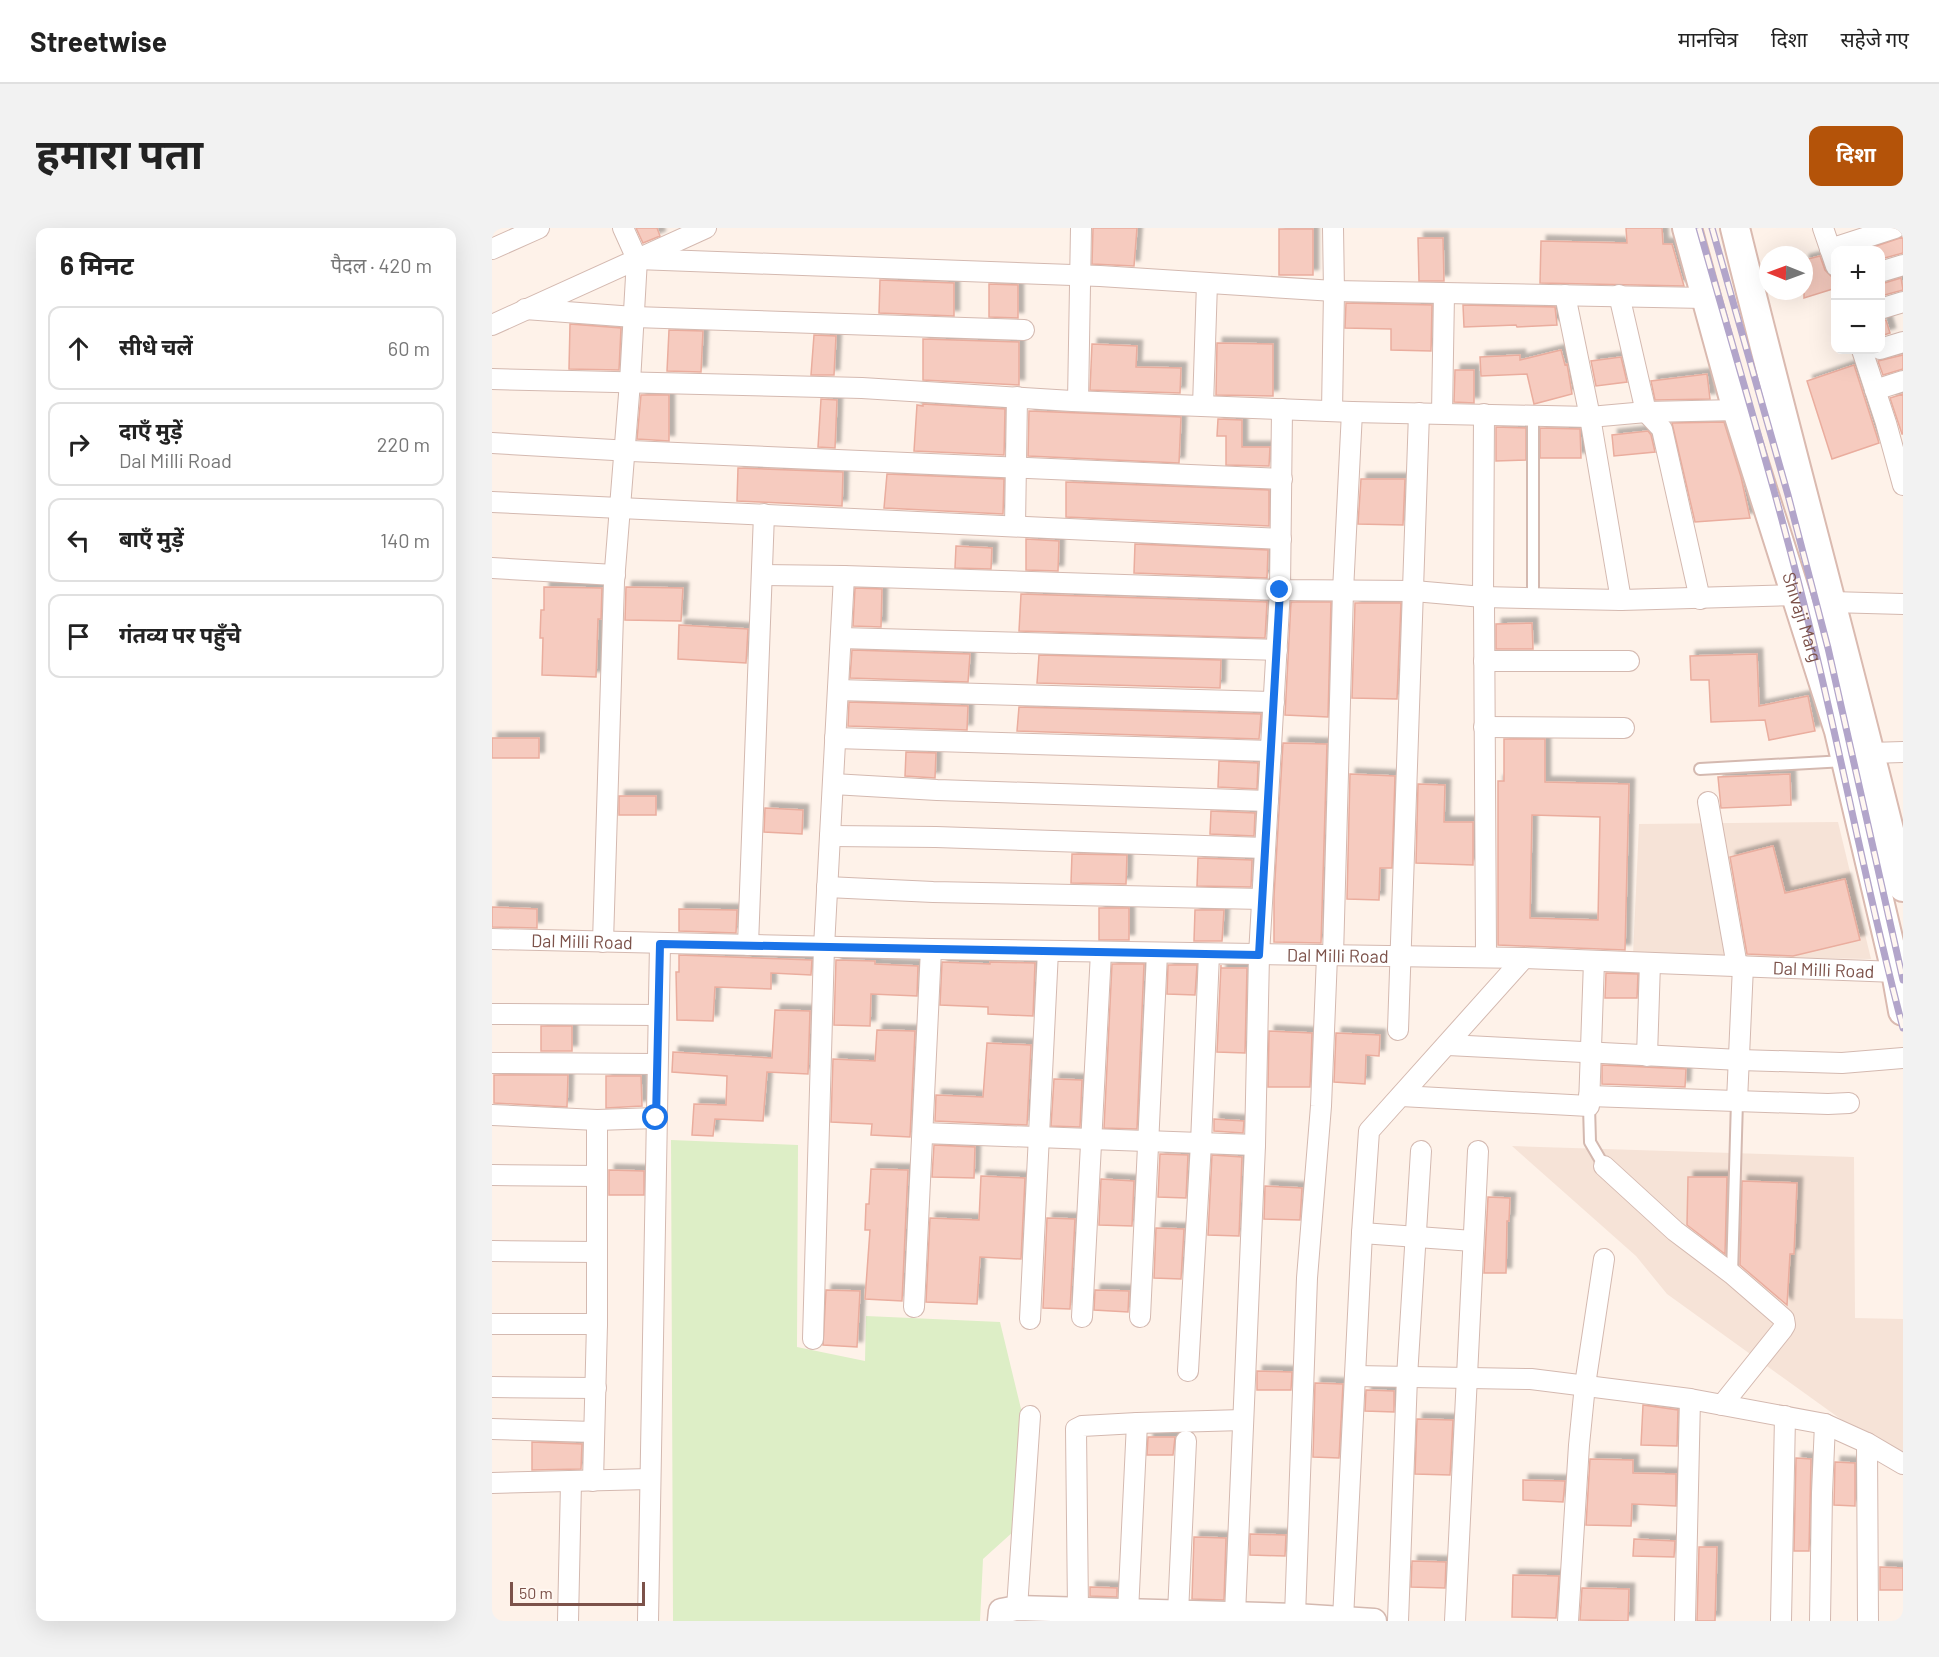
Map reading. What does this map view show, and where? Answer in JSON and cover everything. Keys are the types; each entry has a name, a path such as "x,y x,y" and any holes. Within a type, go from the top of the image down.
{"main road":[{"name":"Shivaji Marg","path":"1687,228 1737,410 1839,731 1858,757 1903,887"},
{"name":"Shivaji Marg","path":"1735,228 1780,411 1831,602 1903,1011"}],"street":[{"path":"492,249 539,228"},
{"path":"603,942 615,575 637,259 623,228"},
{"path":"492,325 706,228"},
{"path":"1078,401 1082,228"},
{"path":"1332,411 1333,228"},
{"path":"1823,228 1831,252"},
{"path":"1858,246 1895,228"},
{"path":"637,259 1082,276 1334,291 1705,298"},
{"path":"1885,271 1903,265"},
{"path":"1203,406 1207,283"},
{"path":"1442,413 1444,294"},
{"path":"1564,295 1590,417 1621,600"},
{"path":"1619,295 1646,412 1662,429 1700,599"},
{"path":"1885,308 1903,302"},
{"path":"525,309 634,317 1024,330"},
{"path":"1885,347 1903,342"},
{"path":"1872,354 1875,390 1895,421 1903,485"},
{"path":"492,379 862,388 1078,401 1352,412 1590,417 1646,412 1737,410"},
{"path":"1875,390 1903,381"},
{"path":"1015,526 1017,397"},
{"path":"1235,1614 1255,1145 1259,955 1280,590 1282,409"},
{"path":"1295,1616 1307,1278 1330,956 1352,412"},
{"path":"1398,1030 1419,413"},
{"path":"1484,414 1486,955"},
{"path":"492,443 624,451 1282,478"},
{"path":"492,502 1281,539"},
{"path":"748,945 764,514"},
{"path":"492,568 615,575"},
{"path":"762,575 1280,590 1414,591 1484,601 1533,598 1700,599 1796,595"},
{"path":"813,1339 824,947 844,576"},
{"path":"1831,602 1903,604"},
{"path":"841,638 1276,651"},
{"path":"1484,662 1629,661"},
{"path":"838,690 941,691 1274,702"},
{"path":"1484,727 1624,728"},
{"path":"835,738 1271,751"},
{"path":"1858,757 1903,752"},
{"path":"833,784 938,790 1268,801"},
{"path":"1708,802 1740,966 1740,1060 1737,1101"},
{"path":"830,836 936,837 1265,848"},
{"path":"827,887 933,892 1262,899"},
{"name":"Dal Milli Road","path":"492,939 1259,955 1402,957 1486,955 1896,972"},
{"path":"648,1621 656,1064 660,944"},
{"path":"914,1307 931,949"},
{"path":"1030,1319 1048,951"},
{"path":"1082,1317 1101,952"},
{"path":"1140,1317 1157,953"},
{"path":"1188,1371 1202,1143 1209,954"},
{"path":"1343,1619 1369,1131 1524,958"},
{"path":"1589,1101 1594,961"},
{"path":"1647,1056 1650,963"},
{"path":"492,1014 657,1015"},
{"path":"1448,1045 1647,1056 1842,1063 1903,1058"},
{"path":"492,1063 656,1064"},
{"path":"1401,1096 1589,1101 1849,1103"},
{"path":"492,1115 597,1120 656,1118"},
{"path":"593,1481 597,1324 597,1120"},
{"path":"922,1133 1255,1145"},
{"path":"1398,1621 1407,1377 1421,1150"},
{"path":"1455,1621 1478,1151"},
{"path":"1604,1166 1676,1231 1732,1274 1779,1315 1785,1325 1722,1405"},
{"path":"492,1175 597,1176"},
{"path":"1362,1233 1473,1241"},
{"path":"492,1251 596,1252"},
{"path":"1568,1621 1579,1445 1585,1385 1604,1259"},
{"path":"492,1324 597,1324"},
{"path":"1355,1376 1531,1379 1690,1399 1826,1424 1867,1443 1903,1464"},
{"path":"492,1387 596,1388"},
{"path":"1685,1621 1690,1399"},
{"path":"1030,1416 1008,1614 1078,1610 1295,1616 1374,1621"},
{"path":"1781,1621 1785,1416"},
{"path":"1078,1610 1076,1429 1082,1426 1137,1422 1243,1420"},
{"path":"1128,1612 1137,1422"},
{"path":"1820,1621 1822,1493 1826,1424"},
{"path":"492,1429 594,1432"},
{"path":"1178,1613 1186,1441"},
{"path":"1867,1443 1868,1621"},
{"path":"492,1483 650,1479"},
{"path":"568,1621 572,1482"}],"lane":[{"path":"1533,416 1533,598"},
{"path":"1700,769 1858,757"},
{"path":"1589,1101 1590,1142 1604,1166"},
{"path":"1732,1274 1737,1101"}],"shaded area":[{"path":"1838,822 1871,959 1633,955 1639,824"},
{"path":"1512,1146 1854,1157 1855,1318 1903,1319 1903,1460 1885,1451 1667,1294 1636,1256"}],"green space":[{"path":"671,1140 798,1145 797,1347 865,1361 866,1316 1000,1322 1022,1413 1014,1531 983,1559 980,1621 673,1621"}],"building":[{"path":"636,228 657,228 660,236 643,243"},
{"path":"1093,228 1137,228 1134,266 1092,264"},
{"path":"1626,228 1662,228 1663,244 1672,244 1684,286 1540,283 1541,241 1627,243"},
{"path":"1279,229 1313,229 1313,275 1279,275"},
{"path":"1903,237 1903,253 1885,258 1885,246 1876,246"},
{"path":"1418,238 1443,238 1444,281 1419,281"},
{"path":"1820,256 1825,270 1831,276 1831,290 1813,295 1813,258"},
{"path":"1901,278 1903,290 1885,295 1885,283"},
{"path":"880,280 954,283 954,316 879,313"},
{"path":"989,284 1018,285 1018,318 989,317"},
{"path":"1346,303 1432,305 1431,351 1391,350 1391,329 1345,328"},
{"path":"1463,305 1555,307 1557,325 1464,327"},
{"path":"1885,320 1890,333 1885,335"},
{"path":"570,324 621,328 619,370 569,369"},
{"path":"669,330 703,331 701,372 667,371"},
{"path":"814,335 836,336 834,375 811,375"},
{"path":"923,339 1019,342 1019,385 923,380"},
{"path":"1217,343 1273,344 1273,396 1216,395"},
{"path":"1092,344 1137,346 1136,367 1181,368 1180,393 1090,390"},
{"path":"1561,350 1565,365 1567,364 1572,394 1534,404 1527,374 1481,376 1480,357 1520,355 1520,360"},
{"path":"1903,355 1903,369 1883,375 1878,361"},
{"path":"1621,357 1627,382 1596,386 1591,361"},
{"path":"1854,365 1879,443 1832,459 1807,381"},
{"path":"1455,370 1474,370 1474,403 1454,402"},
{"path":"1707,374 1710,399 1655,400 1651,381"},
{"path":"1903,394 1903,434 1902,434 1890,398"},
{"path":"641,395 669,395 669,441 637,439"},
{"path":"821,399 837,400 835,448 818,447"},
{"path":"923,404 1005,409 1004,455 914,451 917,405 923,406"},
{"path":"1029,411 1181,417 1179,463 1028,456"},
{"path":"1218,419 1242,420 1242,447 1270,447 1269,466 1226,465 1226,436 1217,436"},
{"path":"1724,422 1741,477 1750,518 1695,522 1672,423"},
{"path":"1496,427 1526,428 1526,460 1496,461"},
{"path":"1540,428 1580,429 1581,458 1540,458"},
{"path":"1648,431 1655,452 1614,456 1612,435"},
{"path":"738,468 843,472 842,506 737,501"},
{"path":"887,474 1004,479 1003,514 884,508"},
{"path":"1361,479 1405,479 1403,525 1358,524"},
{"path":"1066,482 1269,490 1269,526 1066,517"},
{"path":"1026,539 1059,541 1058,571 1026,570"},
{"path":"1135,544 1268,550 1267,578 1134,573"},
{"path":"956,546 992,548 991,569 955,568"},
{"path":"544,587 602,588 601,619 598,619 596,677 542,675 543,638 540,638"},
{"path":"626,587 683,588 681,621 625,620"},
{"path":"855,588 882,589 881,627 853,626"},
{"path":"1021,594 1267,602 1265,638 1019,631"},
{"path":"1291,602 1331,602 1328,717 1285,715"},
{"path":"1355,603 1401,603 1397,699 1352,698"},
{"path":"1532,623 1533,649 1496,649 1496,624"},
{"path":"679,625 748,629 746,663 678,659"},
{"path":"852,650 970,654 968,682 850,678"},
{"path":"1757,654 1759,706 1808,696 1815,731 1769,740 1765,720 1711,722 1709,680 1691,680 1690,656"},
{"path":"1039,655 1221,660 1220,688 1037,683"},
{"path":"849,702 968,706 967,730 848,726"},
{"path":"1019,707 1261,714 1259,739 1017,731"},
{"path":"492,738 539,738 539,758 492,758"},
{"path":"1504,739 1545,739 1545,782 1629,784 1625,950 1498,945 1498,781 1504,781","holes":["1532,815 1600,817 1598,920 1530,918"]},
{"path":"1283,743 1327,744 1321,943 1274,942 1274,896"},
{"path":"906,752 936,753 935,778 905,776"},
{"path":"1219,761 1258,763 1257,789 1218,787"},
{"path":"1350,774 1395,776 1392,868 1380,868 1379,900 1347,899"},
{"path":"1790,774 1791,805 1721,808 1718,777"},
{"path":"1418,784 1445,785 1444,822 1473,822 1473,865 1416,863"},
{"path":"619,796 656,796 656,815 619,815"},
{"path":"765,808 803,810 802,834 764,832"},
{"path":"1211,811 1255,813 1254,836 1210,834"},
{"path":"1773,846 1785,893 1845,879 1860,940 1793,956 1747,954 1730,857"},
{"path":"1072,854 1127,855 1126,884 1071,883"},
{"path":"1198,858 1252,860 1251,887 1197,886"},
{"path":"492,907 537,909 537,928 492,927"},
{"path":"1099,908 1129,908 1129,940 1099,940"},
{"path":"679,909 737,910 736,933 679,931"},
{"path":"1195,910 1224,910 1222,941 1194,941"},
{"path":"679,955 812,960 811,975 771,973 771,989 715,987 713,1021 677,1020 676,972 679,972"},
{"path":"836,960 875,961 875,964 918,966 917,996 871,994 870,1026 834,1025"},
{"path":"942,962 1035,963 1033,1016 988,1014 988,1007 940,1005"},
{"path":"1112,964 1144,964 1137,1129 1104,1128"},
{"path":"1168,965 1197,965 1195,995 1167,994"},
{"path":"1221,965 1221,968 1247,968 1245,1053 1217,1052"},
{"path":"1606,973 1638,974 1637,998 1605,998"},
{"path":"775,1010 810,1011 808,1074 767,1072 763,1121 715,1119 713,1136 692,1135 694,1104 726,1105 727,1076 672,1072 673,1052 772,1058"},
{"path":"541,1026 572,1026 572,1051 541,1051"},
{"path":"877,1030 915,1031 910,1137 871,1135 872,1124 831,1122 833,1059 875,1061"},
{"path":"1269,1031 1312,1033 1310,1087 1268,1087"},
{"path":"1336,1033 1380,1035 1379,1056 1366,1055 1365,1084 1334,1082"},
{"path":"987,1043 1031,1045 1027,1125 935,1121 936,1095 983,1097"},
{"path":"1602,1065 1686,1069 1685,1087 1602,1084"},
{"path":"494,1075 568,1075 567,1107 494,1103"},
{"path":"606,1076 641,1076 642,1106 606,1108"},
{"path":"1054,1079 1082,1080 1080,1127 1051,1126"},
{"path":"1214,1119 1244,1121 1243,1133 1214,1131"},
{"path":"934,1145 975,1147 974,1178 932,1177"},
{"path":"1160,1154 1188,1155 1186,1198 1158,1197"},
{"path":"1212,1155 1242,1157 1239,1236 1208,1235"},
{"path":"871,1169 908,1170 902,1301 865,1299 870,1230 865,1230 866,1204 869,1204"},
{"path":"609,1170 644,1171 644,1195 609,1195"},
{"path":"981,1176 1025,1178 1021,1259 980,1257 977,1304 926,1302 930,1218 979,1220"},
{"path":"1688,1177 1727,1177 1725,1254 1687,1225"},
{"path":"1101,1179 1134,1181 1132,1226 1099,1225"},
{"path":"1742,1181 1797,1183 1794,1254 1790,1254 1787,1305 1740,1265"},
{"path":"1265,1186 1302,1188 1300,1220 1264,1219"},
{"path":"1488,1197 1510,1198 1506,1273 1484,1273"},
{"path":"1047,1218 1075,1219 1070,1309 1043,1308"},
{"path":"1156,1228 1184,1229 1181,1279 1154,1278"},
{"path":"826,1290 860,1291 857,1347 823,1345"},
{"path":"1095,1290 1129,1291 1128,1312 1094,1310"},
{"path":"1257,1371 1292,1372 1291,1390 1257,1390"},
{"path":"1315,1383 1343,1384 1339,1458 1313,1457"},
{"path":"1366,1390 1394,1391 1394,1412 1365,1411"},
{"path":"1643,1405 1678,1410 1677,1446 1641,1445"},
{"path":"1417,1419 1453,1420 1450,1475 1415,1474"},
{"path":"1148,1437 1175,1437 1173,1455 1147,1455"},
{"path":"532,1442 582,1444 581,1469 532,1470"},
{"path":"1796,1458 1811,1459 1809,1551 1794,1551"},
{"path":"1590,1459 1633,1460 1633,1473 1676,1474 1676,1506 1632,1504 1631,1526 1586,1525"},
{"path":"1835,1462 1855,1463 1855,1506 1834,1505"},
{"path":"1523,1480 1565,1481 1563,1502 1523,1500"},
{"path":"1250,1534 1286,1535 1285,1556 1250,1555"},
{"path":"1194,1537 1226,1538 1224,1600 1192,1599"},
{"path":"1634,1539 1675,1541 1674,1557 1633,1556"},
{"path":"1699,1547 1717,1547 1715,1621 1697,1621"},
{"path":"1412,1561 1446,1562 1445,1588 1411,1587"},
{"path":"1880,1567 1903,1568 1903,1590 1880,1590"},
{"path":"1513,1575 1559,1576 1556,1618 1512,1617"},
{"path":"1090,1587 1117,1588 1117,1597 1090,1596"},
{"path":"1582,1588 1629,1589 1628,1621 1580,1620"}],"railway":[{"path":"1699,228 1803,599 1903,1028"},
{"path":"1712,228 1788,495 1828,648 1903,980"}],"route":[{"path":"656,1118 660,944 1259,955 1280,590"}]}
